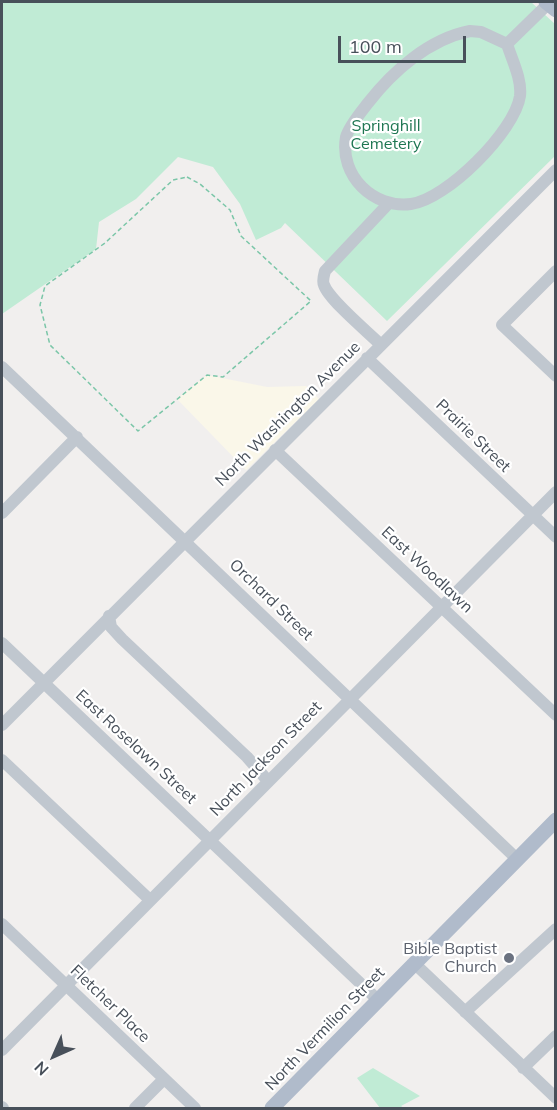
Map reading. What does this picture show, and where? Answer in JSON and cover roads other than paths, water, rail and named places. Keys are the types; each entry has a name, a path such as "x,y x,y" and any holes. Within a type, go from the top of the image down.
{"main road":[{"name":"North Vermilion Street","path":"272,1108 555,820"}],"street":[{"path":"507,44 550,4"},
{"path":"470,31 481,32 507,44 521,87 515,112 499,135 468,170 439,194 421,203 389,204 362,189 347,164 346,136 359,115 385,85 417,55 436,43 470,31"},
{"name":"North Washington Avenue","path":"2,725 555,170"},
{"path":"381,345 331,296 323,285 323,277 324,271 389,204"},
{"path":"555,271 502,325 555,376"},
{"name":"Prairie Street","path":"367,358 555,537"},
{"name":"Orchard Street","path":"2,366 518,859"},
{"path":"2,513 77,437"},
{"name":"East Woodlawn","path":"275,450 554,710"},
{"name":"North Jackson Street","path":"2,1050 555,492"},
{"path":"109,616 111,627 122,639 247,757 268,781"},
{"name":"East Roselawn Street","path":"2,643 378,1001"},
{"path":"2,760 150,900"},
{"name":"Fletcher Place","path":"2,924 195,1108"},
{"path":"465,1012 555,929"},
{"path":"414,963 555,1098"},
{"path":"523,1068 555,1036"},
{"path":"135,1108 164,1079"}],"place":[{"name":"Bible Baptist Church","path":"509,958"}],"park label":[{"name":"Springhill Cemetery","path":"386,135"}]}
